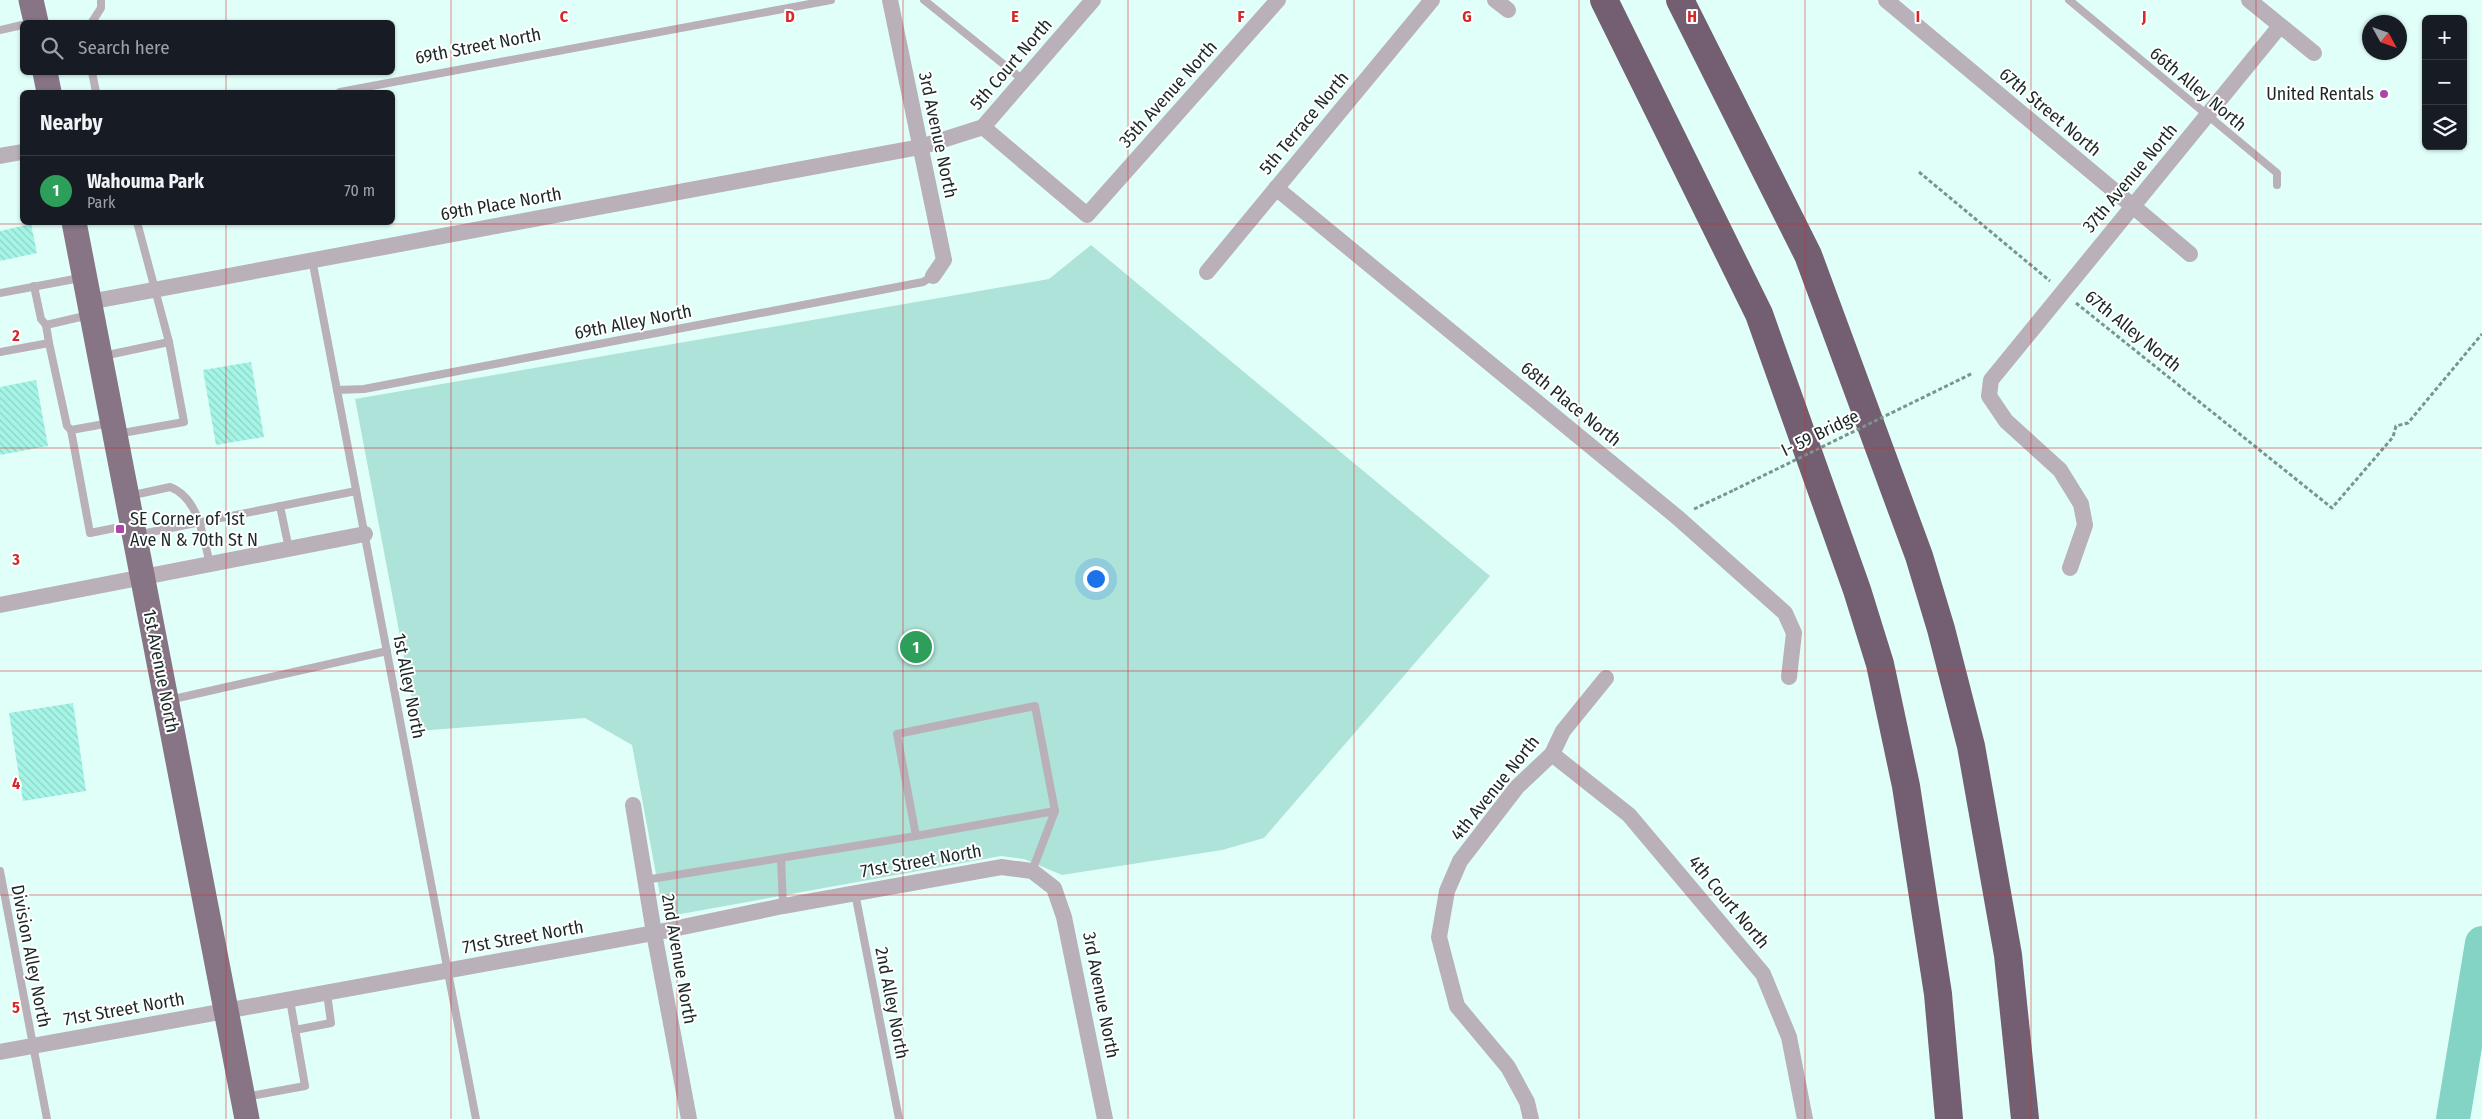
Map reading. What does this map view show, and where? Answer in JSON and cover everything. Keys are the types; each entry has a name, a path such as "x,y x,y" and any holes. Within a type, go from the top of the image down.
{"highway":[{"path":"1604,0 1759,314 1857,590 1880,664 1906,786 1938,994 1948,1119"},
{"path":"1680,0 1808,255 1922,565 1941,629 1971,746 2008,955 2025,1119"}],"main road":[{"path":"31,0 36,20"},
{"path":"46,75 49,90"},
{"name":"1st Avenue North","path":"75,225 245,1108"}],"street":[{"name":"3rd Avenue North","path":"890,0 944,260 933,276"},
{"name":"5th Court North","path":"920,147 983,127 1093,0"},
{"name":"35th Avenue North","path":"983,127 1087,214 1278,0"},
{"name":"5th Terrace North","path":"1207,272 1432,0"},
{"name":"67th Street North","path":"1886,0 2190,254"},
{"path":"2249,0 2314,53"},
{"name":"37th Avenue North","path":"2070,568 2084,525 2081,504 2060,470 2006,421 1989,396 1991,380 2280,26"},
{"name":"69th Place North","path":"91,308 155,289 920,147"},
{"path":"0,156 20,152"},
{"name":"68th Place North","path":"1276,188 1677,517 1785,613 1794,633 1789,677"},
{"path":"0,605 364,534"},
{"name":"4th Avenue North","path":"1531,1119 1527,1102 1508,1067 1457,1006 1440,937 1447,891 1460,861 1517,787 1552,754 1563,731 1606,678"},
{"name":"4th Court North","path":"1552,754 1630,815 1764,974 1789,1037 1805,1119"},
{"name":"2nd Avenue North","path":"633,805 654,933 689,1119"},
{"name":"71st Street North","path":"0,1052 654,933 783,906 1001,867 1032,871 1048,883"},
{"name":"3rd Avenue North","path":"1048,883 1054,888 1064,917 1105,1119"}],"lane":[{"path":"93,20 102,8 101,0"},
{"name":"69th Street North","path":"351,90 831,0"},
{"path":"924,0 1023,80"},
{"name":"66th Alley North","path":"2069,0 2278,174 2277,185"},
{"path":"0,30 20,25"},
{"path":"93,75 96,90"},
{"path":"71,430 184,422 169,342 138,225"},
{"name":"1st Alley North","path":"312,259 476,1119"},
{"name":"69th Alley North","path":"337,390 364,389 884,290 923,282 933,276"},
{"path":"0,293 85,277"},
{"path":"34,286 40,319 46,325 67,426 71,430 90,533 199,522 356,491"},
{"path":"46,325 91,308"},
{"path":"100,356 169,342"},
{"path":"0,352 49,343"},
{"path":"127,496 170,487 185,495 199,522 210,564"},
{"path":"280,506 289,549"},
{"path":"166,701 387,651"},
{"path":"916,836 897,734 1035,706 1055,810 1032,871"},
{"path":"645,880 916,836 1055,810"},
{"path":"781,858 783,906"},
{"name":"Division Alley North","path":"0,871 47,1119"},
{"name":"2nd Alley North","path":"855,893 899,1119"},
{"path":"295,1030 331,1023 326,993"},
{"path":"245,1108 305,1086 290,1000"}],"path":[{"name":"67th Alley North","path":"1919,172 2062,292 2332,508 2393,437 2396,426 2408,423 2482,334"},
{"name":"I- 59 Bridge","path":"1677,517 1974,373"}],"green space":[{"path":"1091,245 1490,576 1264,838 1222,850 1062,875 1024,859 1001,856 664,917 632,745 585,718 418,731 355,399 1049,279"}],"building":[{"path":"31,225 37,253 0,261 0,231"},
{"path":"251,362 264,437 216,445 203,370"},
{"path":"36,380 48,446 0,455 0,387"},
{"path":"73,703 86,791 23,801 9,713"}],"waterway":[{"path":"2453,1119 2482,943"}],"place":[{"name":"United Rentals","path":"2384,94"},
{"name":"SE Corner of 1st Ave N & 70th St N","path":"120,529"},
{"name":"Wahouma Park","path":"916,647"}]}
